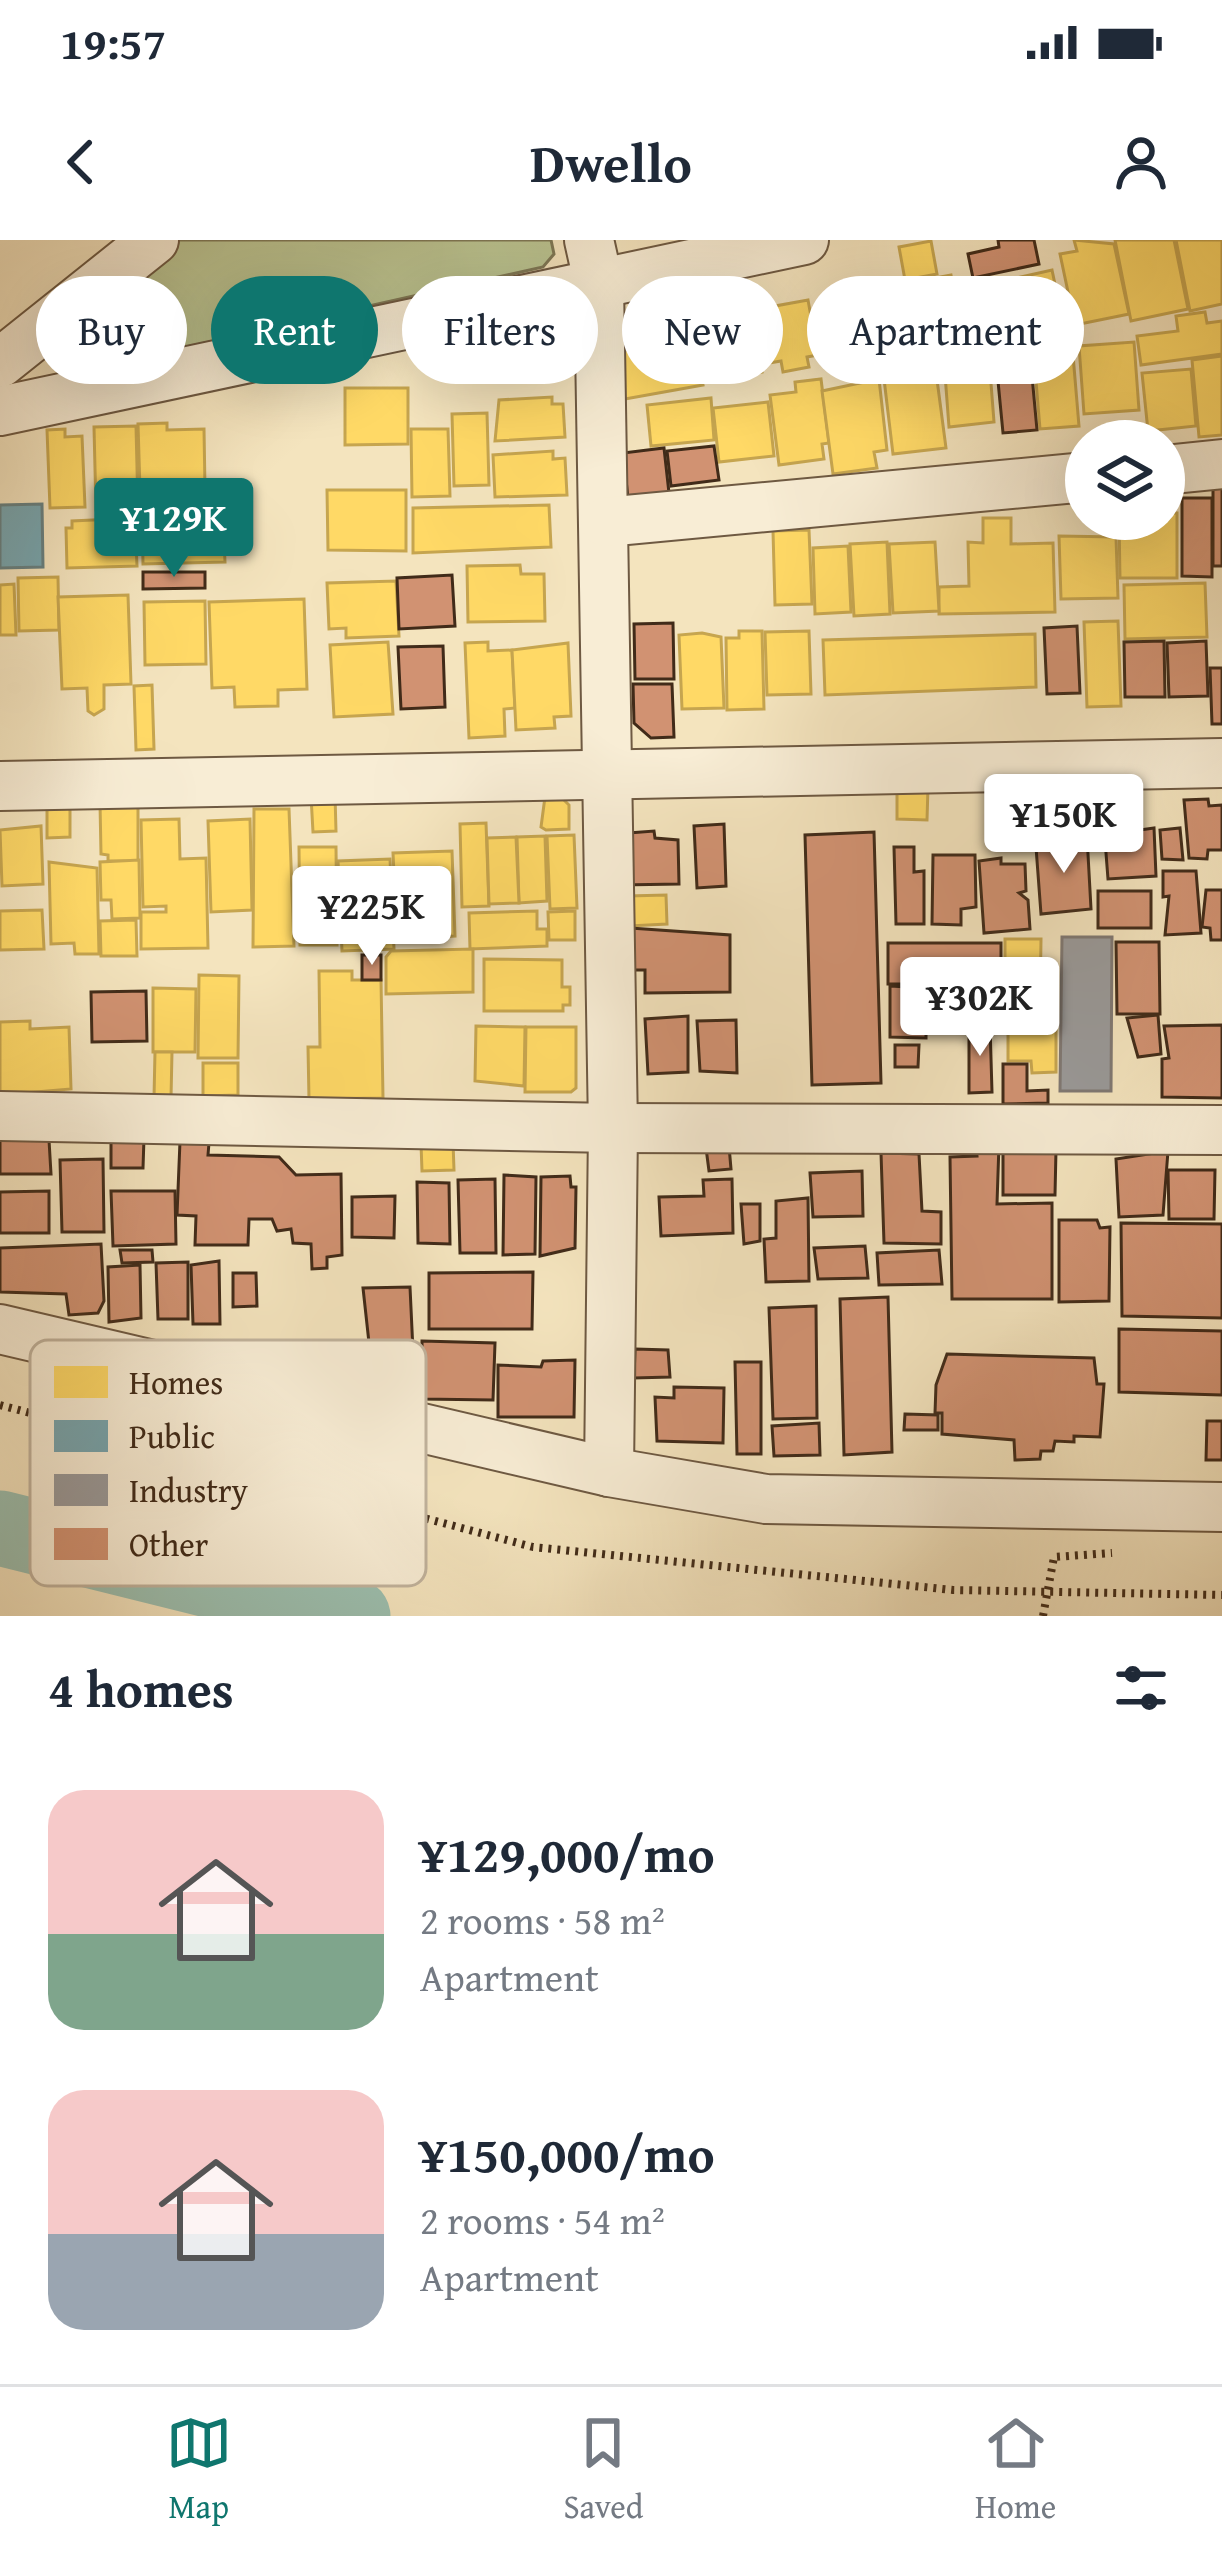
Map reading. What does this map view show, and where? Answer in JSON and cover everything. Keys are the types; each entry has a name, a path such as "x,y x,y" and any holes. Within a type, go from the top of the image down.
{"street":[{"path":"0,363 154,240"},
{"path":"0,411 594,262 804,240"},
{"path":"594,262 610,777 614,1128 608,1472"},
{"path":"1185,468 1222,464"},
{"path":"604,522 1065,479"},
{"path":"0,786 1222,763"},
{"path":"0,1116 614,1128 1222,1130"},
{"path":"0,1329 47,1340"},
{"path":"426,1429 608,1472 766,1499 1222,1507"}],"path":[{"path":"0,1406 30,1414"},
{"path":"426,1519 533,1547 953,1590 1222,1595"},
{"path":"1043,1616 1054,1557 1117,1553"}],"green space":[{"path":"177,240 551,240 554,254 543,267 503,276 402,276 402,299 378,304 378,276 211,276 211,342 187,347 187,276 132,276"}],"building: Homes":[{"path":"1074,240 1114,244 1129,314 1084,323 1084,276 1065,276 1060,254 1077,251"},
{"path":"1115,240 1174,240 1188,309 1131,321"},
{"path":"1176,240 1222,240 1222,304 1190,311"},
{"path":"931,241 937,274 904,276 899,247"},
{"path":"807,300 807,367 783,372 783,305"},
{"path":"1205,312 1207,323 1222,321 1222,354 1141,365 1137,336 1178,331 1176,316"},
{"path":"1134,342 1139,410 1084,414 1084,346"},
{"path":"1222,356 1222,435 1199,437 1192,360"},
{"path":"1191,369 1196,426 1185,427 1185,420 1147,420 1142,373"},
{"path":"795,382 822,384 829,443 822,444 824,459 779,465 770,395 796,392"},
{"path":"622,384 703,385 625,399"},
{"path":"880,384 887,450 874,452 877,468 833,474 822,391"},
{"path":"885,384 938,384 946,448 893,454"},
{"path":"946,384 991,384 994,422 949,427"},
{"path":"1036,384 1075,384 1078,420 1065,420 1065,427 1040,429"},
{"path":"345,388 408,388 408,444 345,445"},
{"path":"552,397 552,404 563,404 565,437 495,441 499,400"},
{"path":"711,398 714,440 651,446 647,405"},
{"path":"768,402 774,456 719,462 713,408"},
{"path":"487,413 489,485 454,486 452,414"},
{"path":"167,423 167,430 204,429 205,489 140,490 138,424"},
{"path":"136,426 138,509 96,510 94,427"},
{"path":"65,429 65,437 82,436 85,507 50,508 47,430"},
{"path":"411,429 448,429 450,496 412,497"},
{"path":"553,451 553,459 565,458 567,495 495,497 493,455"},
{"path":"327,490 406,490 406,551 328,550"},
{"path":"170,497 200,497 206,514 223,514 225,562 143,564 142,512 154,512 153,504 170,504"},
{"path":"549,505 551,547 413,553 413,508"},
{"path":"135,518 137,566 67,568 66,528 72,528 72,521"},
{"path":"983,518 1011,518 1011,544 1053,543 1055,612 939,614 939,587 969,586 968,542 983,543"},
{"path":"809,530 812,604 775,605 773,531"},
{"path":"1059,536 1116,540 1118,598 1061,599"},
{"path":"1119,540 1177,540 1177,578 1120,578"},
{"path":"887,542 890,614 854,616 850,544"},
{"path":"935,542 939,611 893,613 889,544"},
{"path":"848,546 851,612 815,614 813,548"},
{"path":"520,565 521,574 544,574 545,621 468,622 467,566"},
{"path":"58,577 59,630 19,631 18,578"},
{"path":"396,581 399,636 346,638 346,628 329,629 327,583"},
{"path":"1205,583 1207,637 1125,639 1124,585"},
{"path":"14,584 16,635 0,635 0,585"},
{"path":"128,595 131,684 104,685 104,709 94,715 88,711 87,688 62,689 58,597"},
{"path":"304,599 307,689 278,690 278,706 235,707 234,687 212,688 209,602"},
{"path":"205,601 206,664 145,665 144,602"},
{"path":"1118,621 1121,706 1087,707 1084,622"},
{"path":"739,631 762,631 764,709 727,710 726,638 739,638"},
{"path":"809,631 811,694 767,695 765,632"},
{"path":"1035,634 1036,687 825,695 823,640"},
{"path":"679,635 721,637 724,708 682,709"},
{"path":"388,642 393,714 334,717 330,645"},
{"path":"488,642 488,651 512,650 515,708 504,709 505,736 469,738 465,643"},
{"path":"568,643 571,716 554,717 555,728 516,730 512,650"},
{"path":"152,685 154,749 136,750 134,686"},
{"path":"1125,781 1125,814 1102,814 1101,782"},
{"path":"1029,783 1030,822 997,824 996,784"},
{"path":"897,786 928,787 927,820 897,819"},
{"path":"335,795 336,831 313,832 311,796"},
{"path":"560,796 569,805 569,829 546,830 541,827 545,797"},
{"path":"47,801 70,801 70,837 47,838"},
{"path":"100,803 138,803 138,861 108,861 108,855 101,854"},
{"path":"254,809 289,809 294,946 253,947"},
{"path":"179,819 180,859 206,858 208,948 141,949 141,912 166,912 166,906 143,907 141,820"},
{"path":"250,819 252,910 211,912 208,821"},
{"path":"486,823 489,906 462,907 460,824"},
{"path":"41,826 43,884 2,886 0,830"},
{"path":"574,835 577,908 550,909 547,836"},
{"path":"545,836 547,901 519,903 517,837"},
{"path":"516,837 519,903 489,904 487,838"},
{"path":"299,847 336,847 337,945 300,945"},
{"path":"452,851 455,936 397,939 393,853"},
{"path":"390,859 394,949 342,951 338,861"},
{"path":"139,860 140,918 112,919 111,900 101,900 100,862"},
{"path":"49,862 97,868 99,954 75,954 74,943 51,944"},
{"path":"666,895 667,924 629,926 628,896"},
{"path":"42,910 44,949 0,950 0,911"},
{"path":"537,911 537,929 547,929 547,946 470,949 469,913"},
{"path":"575,911 575,940 549,940 548,912"},
{"path":"136,920 137,956 101,956 100,921"},
{"path":"1005,939 1041,939 1040,1008 1005,1008"},
{"path":"473,949 473,992 386,994 386,957 391,951"},
{"path":"484,959 562,960 562,987 570,987 570,1005 563,1005 563,1011 484,1011"},
{"path":"319,971 352,971 352,980 381,980 383,1098 309,1099 308,1047 320,1047"},
{"path":"199,975 239,976 238,1058 198,1058"},
{"path":"153,988 196,989 195,1052 153,1052"},
{"path":"1008,1009 1038,1014 1038,1009 1056,1009 1056,1072 1032,1073 1031,1061 1008,1061"},
{"path":"30,1021 30,1029 69,1027 71,1089 0,1095 0,1022"},
{"path":"476,1026 525,1027 524,1086 475,1081"},
{"path":"526,1027 576,1027 576,1088 571,1092 525,1092"},
{"path":"155,1052 172,1052 171,1098 154,1098"},
{"path":"203,1063 238,1063 238,1095 203,1096"},
{"path":"453,1142 454,1170 422,1171 421,1144"}],"building: Public":[{"path":"42,504 43,567 0,568 0,505"}],"building: Industry":[{"path":"1062,937 1112,937 1111,1091 1060,1091"}],"building: Other":[{"path":"998,240 1034,240 1039,264 973,276 968,254 999,247"},
{"path":"998,384 1033,384 1037,430 1003,433"},
{"path":"714,446 719,480 671,486 667,451"},
{"path":"664,448 669,493 628,498 623,453"},
{"path":"1213,482 1222,482 1222,566 1213,566"},
{"path":"1185,498 1212,498 1212,577 1182,576"},
{"path":"143,572 205,572 205,588 143,589"},
{"path":"452,575 455,626 399,629 397,578"},
{"path":"673,623 674,679 635,679 634,624"},
{"path":"1077,626 1080,693 1047,694 1044,628"},
{"path":"1164,641 1165,697 1125,697 1124,642"},
{"path":"1206,641 1208,696 1169,697 1167,643"},
{"path":"443,646 445,707 401,709 398,647"},
{"path":"1210,668 1222,668 1222,724 1212,724"},
{"path":"633,684 672,684 674,737 651,738 634,723"},
{"path":"1039,788 1056,789 1055,824 1037,823"},
{"path":"1208,799 1209,806 1222,805 1222,850 1208,850 1207,859 1189,858 1184,800"},
{"path":"724,824 726,886 697,888 694,826"},
{"path":"1140,824 1140,830 1154,828 1156,876 1108,879 1104,827"},
{"path":"1180,828 1183,860 1162,859 1160,830"},
{"path":"654,831 655,838 678,840 679,884 620,885 616,834"},
{"path":"874,832 881,1083 812,1085 805,835"},
{"path":"1087,836 1091,909 1041,914 1036,847 1067,844 1068,837"},
{"path":"894,847 914,847 914,872 924,871 924,924 896,924"},
{"path":"933,855 975,855 976,907 961,909 961,925 932,924"},
{"path":"1001,858 1001,864 1025,864 1026,891 1019,893 1028,900 1030,929 984,933 979,861"},
{"path":"1163,871 1196,871 1201,933 1165,935 1169,896 1163,897"},
{"path":"1206,890 1222,890 1222,940 1211,940 1210,928 1202,927"},
{"path":"1098,891 1151,891 1151,928 1098,928"},
{"path":"630,928 730,935 730,992 645,993 645,970 630,970"},
{"path":"1116,942 1159,942 1160,1014 1117,1014"},
{"path":"888,943 1001,943 1001,1020 948,1019 947,984 888,984"},
{"path":"362,955 381,955 381,980 362,980"},
{"path":"890,986 926,988 926,1038 890,1037"},
{"path":"146,991 147,1041 92,1042 91,992"},
{"path":"1158,1015 1161,1054 1138,1057 1127,1018"},
{"path":"688,1016 688,1072 648,1074 645,1019"},
{"path":"736,1020 737,1073 700,1071 697,1021"},
{"path":"969,1024 990,1025 992,1092 969,1093"},
{"path":"1222,1025 1222,1098 1162,1097 1162,1059 1169,1058 1164,1026"},
{"path":"895,1045 919,1045 918,1067 895,1067"},
{"path":"1003,1064 1027,1064 1027,1091 1048,1090 1048,1103 1003,1104"},
{"path":"111,1137 144,1138 143,1168 111,1168"},
{"path":"0,1139 49,1140 51,1174 0,1174"},
{"path":"180,1141 209,1143 208,1155 279,1157 296,1175 341,1174 342,1255 327,1257 327,1268 312,1269 311,1244 293,1243 291,1229 277,1231 272,1219 249,1219 248,1245 195,1245 196,1216 177,1215"},
{"path":"976,1144 999,1144 997,1204 1052,1203 1052,1299 952,1299 950,1157 977,1156"},
{"path":"729,1146 731,1169 709,1171 706,1148"},
{"path":"1003,1150 1056,1150 1055,1195 1003,1195"},
{"path":"1168,1151 1163,1215 1119,1217 1116,1159"},
{"path":"881,1153 919,1154 922,1211 941,1212 941,1244 884,1243"},
{"path":"103,1159 104,1232 62,1232 60,1160"},
{"path":"1168,1170 1215,1170 1214,1219 1169,1219"},
{"path":"862,1171 863,1216 813,1217 810,1173"},
{"path":"504,1175 536,1177 535,1254 503,1255"},
{"path":"570,1176 571,1187 576,1187 575,1248 540,1256 541,1177"},
{"path":"495,1179 496,1253 460,1253 458,1180"},
{"path":"732,1179 733,1233 661,1236 659,1197 704,1196 703,1180"},
{"path":"417,1182 449,1183 450,1244 418,1243"},
{"path":"49,1191 49,1233 0,1233 0,1192"},
{"path":"111,1191 175,1191 176,1244 113,1246"},
{"path":"395,1196 394,1238 352,1237 352,1197"},
{"path":"808,1198 809,1281 766,1282 764,1239 776,1238 776,1201"},
{"path":"741,1204 760,1204 760,1241 744,1244"},
{"path":"1059,1220 1097,1220 1100,1228 1110,1227 1109,1301 1059,1302"},
{"path":"1121,1223 1222,1224 1222,1318 1122,1316"},
{"path":"101,1244 104,1301 98,1313 69,1315 66,1294 0,1292 0,1248"},
{"path":"865,1246 868,1278 818,1279 814,1248"},
{"path":"120,1250 152,1250 153,1262 122,1263"},
{"path":"939,1250 942,1284 879,1285 877,1253"},
{"path":"219,1261 220,1324 193,1324 191,1265"},
{"path":"188,1262 188,1319 158,1319 156,1263"},
{"path":"140,1265 141,1318 109,1322 108,1267"},
{"path":"533,1272 532,1329 429,1329 429,1273"},
{"path":"233,1273 256,1273 257,1306 233,1307"},
{"path":"410,1287 412,1340 369,1340 363,1288"},
{"path":"888,1297 892,1452 844,1455 840,1299"},
{"path":"816,1306 817,1418 773,1419 769,1308"},
{"path":"1119,1329 1222,1331 1222,1395 1119,1392"},
{"path":"426,1341 495,1343 493,1400 426,1399"},
{"path":"635,1349 668,1350 670,1377 634,1378"},
{"path":"947,1354 1094,1358 1097,1384 1104,1384 1100,1437 1055,1441 1053,1451 1041,1451 1040,1459 1015,1460 1014,1440 942,1434 942,1413 935,1413 936,1385"},
{"path":"575,1360 574,1417 498,1417 498,1365 541,1367 543,1361"},
{"path":"735,1362 761,1362 761,1454 737,1454"},
{"path":"674,1387 724,1388 723,1443 657,1441 655,1397 674,1398"},
{"path":"905,1414 938,1415 938,1430 904,1430"},
{"path":"1207,1421 1222,1421 1222,1460 1206,1460"},
{"path":"819,1423 820,1455 774,1456 772,1426"}],"waterway":[{"path":"0,1528 30,1535"},
{"path":"233,1586 353,1616"}]}
